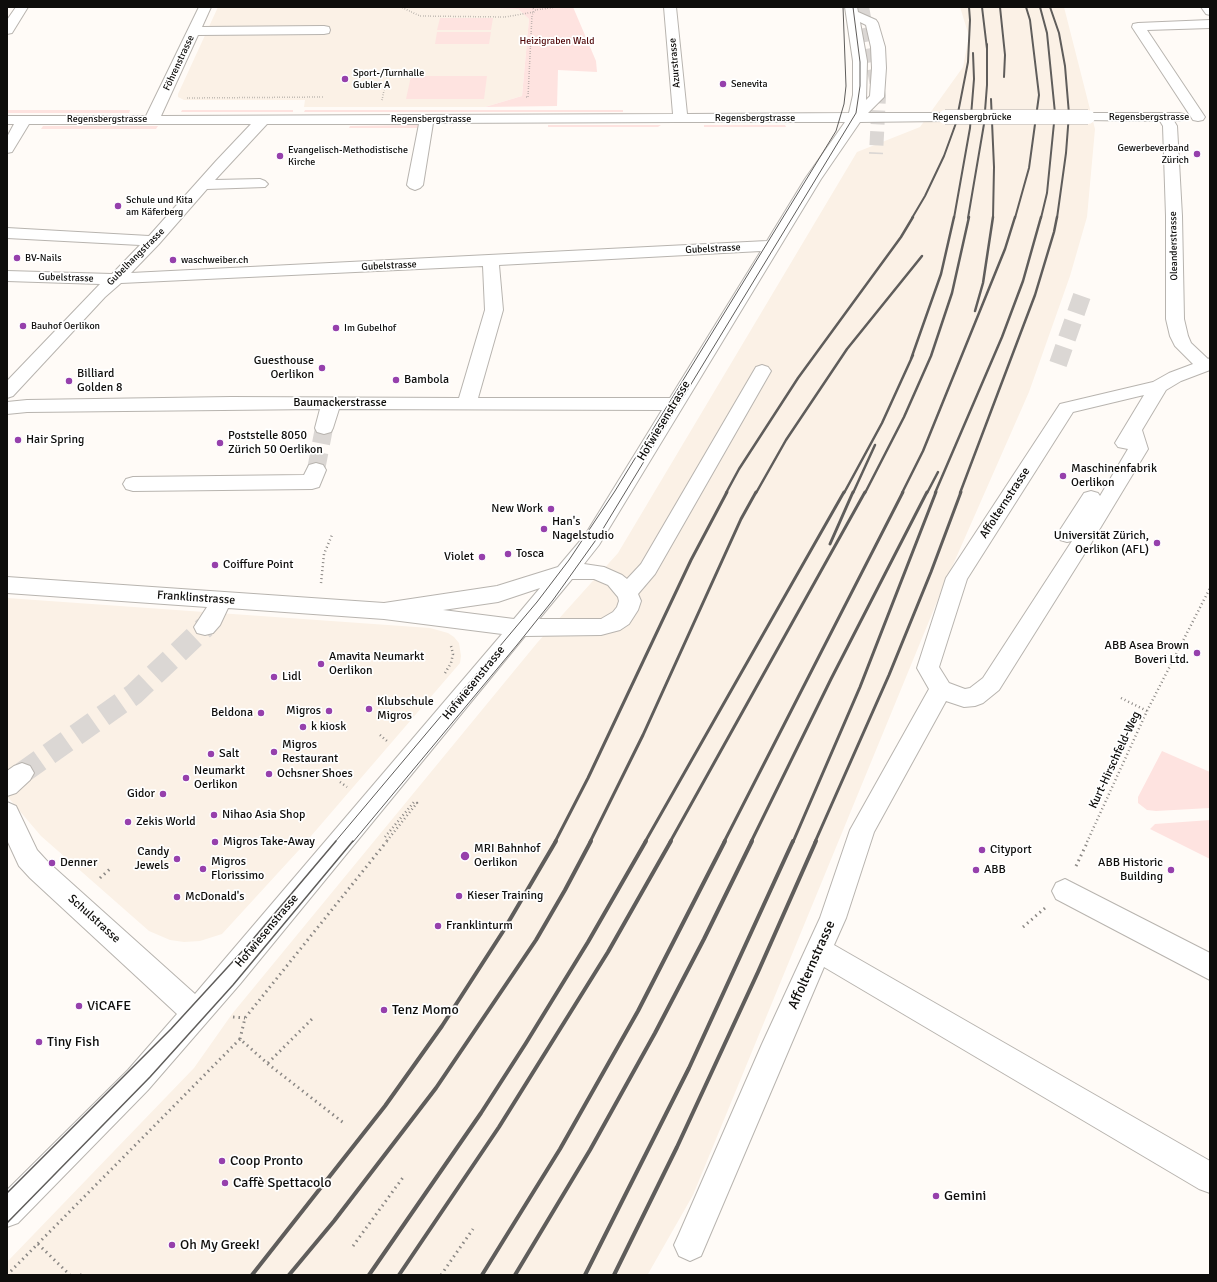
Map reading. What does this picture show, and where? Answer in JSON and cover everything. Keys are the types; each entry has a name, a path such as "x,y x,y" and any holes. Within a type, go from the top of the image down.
{"street":[{"path":"7,30 22,7"},
{"name":"Föhrenstrasse","path":"152,119 205,7"},
{"name":"Azurstrasse","path":"670,7 680,119"},
{"path":"1207,7 1210,11"},
{"name":"Hofwiesenstrasse","path":"852,11 860,62 860,95 855,118"},
{"name":"Hofwiesenstrasse","path":"7,1212 138,1080 230,975 592,540 813,179 855,118 877,97 879,68 878,47 872,24 852,11"},
{"path":"1204,117 1138,27 1210,24"},
{"path":"194,31 324,30"},
{"name":"Regensbergstrasse","path":"1088,117 1204,117"},
{"name":"Regensbergbrücke","path":"855,118 1088,117"},
{"name":"Oleanderstrasse","path":"1165,117 1170,126 1174,216 1175,319 1179,336 1184,346 1194,357 1208,365"},
{"name":"Regensbergstrasse","path":"7,120 855,118"},
{"path":"415,185 427,119"},
{"path":"7,149 24,120"},
{"name":"Gubelhangstrasse","path":"7,392 99,294 116,279 153,241 263,120"},
{"path":"203,185 260,184"},
{"path":"7,233 153,241"},
{"name":"Gubelstrasse","path":"7,276 85,279 152,278 772,246"},
{"path":"467,403 494,310 491,261"},
{"name":"Affolternstrasse","path":"690,1244 833,918 862,830 941,689 928,668 957,578 1067,408 1159,386 1175,377 1208,365"},
{"path":"628,592 648,569 762,371"},
{"path":"1068,535 1159,386"},
{"path":"324,428 330,403"},
{"name":"Baumackerstrasse","path":"7,408 27,406 330,403 674,404"},
{"path":"941,689 964,698 974,697 991,684 1083,540 1138,449 1133,430"},
{"path":"133,484 312,482 316,470"},
{"name":"Franklinstrasse","path":"7,585 384,611 519,628 587,628 612,624 621,618 627,610 630,601 628,592 615,580 597,572 582,571 566,572 498,594 384,611"},
{"path":"205,627 212,619 221,600"},
{"name":"Schulstrasse","path":"10,826 28,858 39,870 191,1019"},
{"path":"1065,891 1210,968"},
{"path":"819,950 1210,1178"}],"path":[{"path":"395,7 401,7 420,16 505,17 558,7"},
{"path":"531,7 534,11"},
{"path":"566,7 651,7"},
{"path":"528,97 532,15 534,11"},
{"path":"383,97 388,71"},
{"path":"194,98 329,97"},
{"path":"321,589 324,554 332,535"},
{"name":"Kurt-Hirschfeld-Weg","path":"1022,927 1065,891 1147,711 1210,588"},
{"path":"441,679 451,663 453,654 451,646"},
{"path":"1121,698 1147,711"},
{"path":"380,735 387,741"},
{"path":"340,782 346,787"},
{"path":"7,1275 240,1039 244,1018 417,803 414,802 385,837"},
{"path":"100,878 112,867"},
{"path":"268,1064 314,1017"},
{"path":"240,1039 268,1064 345,1124"},
{"path":"353,1246 404,1176"},
{"path":"441,1275 473,1229"},
{"path":"38,1244 70,1275"}],"shaded area":[{"path":"218,7 470,7 518,9 529,19 522,96 485,107 304,107 305,100 184,100 178,97 178,94"},
{"path":"960,7 1064,7 1095,129 1087,217 1070,276 1029,392 941,592 693,1195 648,1274 649,1275 7,1275 7,1262 194,1068 232,1014 537,643 618,553 857,152 920,127 963,67 969,36"},
{"name":"Neumarkt Oerlikon","path":"7,598 430,628 448,633 454,637 459,643 461,656 460,663 299,850 222,934 200,941 184,942 170,940 149,931 41,836 7,796"}],"green space":[{"name":"Heizigraben Wald","path":"470,7 573,7 596,61 597,72 558,70 557,106 485,107 522,96 529,19 518,9"},
{"path":"440,18 493,18 491,30 437,30"},
{"path":"437,32 491,32 489,44 435,44"},
{"path":"411,76 487,76 484,99 406,99"},
{"path":"7,110 130,110 129,113 7,113"},
{"path":"182,110 293,110 293,112 181,112"},
{"path":"305,110 623,110 623,112 304,112"},
{"path":"419,125 419,128 349,128 350,126"},
{"path":"548,125 661,125 658,127 548,127"},
{"path":"704,125 785,125 786,127 704,127"},
{"path":"43,126 158,126 156,129 41,129"},
{"path":"1162,751 1210,772 1210,808 1156,811 1147,810 1138,803 1138,797"},
{"path":"1210,820 1210,859 1150,829 1155,824"}],"tunnel":[{"path":"862,7 879,96 876,154"},
{"path":"1058,364 1084,290"},
{"path":"316,470 324,428"},
{"path":"22,773 134,694 205,627"}],"tram line":[{"path":"335,842 537,602 569,560 615,491 836,131 844,104 846,86 843,7"},
{"path":"353,842 517,645 553,600 598,537 856,113 860,86 860,62 853,7"},
{"path":"7,1193 171,1029 248,945 336,841"},
{"path":"7,1223 150,1077 233,985 353,841"}],"railway":[{"path":"912,218 925,196 944,156 956,123 968,62 970,20 969,7"},
{"path":"982,7 987,49"},
{"path":"1000,7 1005,55 1004,77"},
{"path":"1015,218 1029,168 1039,95 1030,20 1026,7"},
{"path":"1040,7 1047,33 1055,113 1047,193 1041,218"},
{"path":"1050,7 1059,33 1065,66 1069,114 1066,153 1057,218"},
{"path":"987,44 987,49"},
{"path":"968,218 984,124 987,85 987,49"},
{"path":"954,218 970,128 974,79 973,53"},
{"path":"991,99 994,167 993,218"},
{"path":"726,493 739,469 798,378 901,237 913,217"},
{"path":"911,359 941,274 954,217"},
{"path":"865,493 904,417 931,356 952,293 969,217"},
{"path":"975,311 983,283 993,217"},
{"path":"902,493 923,451 1005,249 1015,217"},
{"path":"935,493 1002,337 1023,281 1041,217"},
{"path":"960,493 1035,295 1057,217"},
{"path":"756,493 786,440 847,349 922,256"},
{"path":"844,493 882,423 913,355"},
{"path":"853,493 875,445"},
{"path":"927,493 938,472"},
{"path":"555,842 588,778 691,560 727,492"},
{"path":"590,842 643,735 741,519 756,492"},
{"path":"645,842 844,492"},
{"path":"830,544 853,492"},
{"path":"670,842 865,492"},
{"path":"724,842 903,492"},
{"path":"751,842 831,679 927,492"},
{"path":"793,842 860,687 936,492"},
{"path":"815,842 889,675 931,572 961,492"},
{"path":"252,1275 385,1106 442,1026 502,933 556,841"},
{"path":"289,1275 334,1221 436,1088 536,940 591,841"},
{"path":"369,1275 481,1113 526,1043 588,942 646,841"},
{"path":"399,1275 499,1127 608,952 671,841"},
{"path":"482,1275 560,1149 638,1011 725,841"},
{"path":"515,1275 590,1150 655,1033 704,939 752,841"},
{"path":"585,1275 689,1068 793,841"},
{"path":"614,1275 677,1147 758,972 816,841"}],"place":[{"name":"Sport-/Turnhalle Gubler A","path":"345,79"},
{"name":"Senevita","path":"723,84"},
{"name":"Gewerbeverband Zürich","path":"1197,154"},
{"name":"Evangelisch-Methodistische Kirche","path":"280,156"},
{"name":"Schule und Kita am Käferberg","path":"118,206"},
{"name":"BV-Nails","path":"17,258"},
{"name":"waschweiber.ch","path":"173,260"},
{"name":"Bauhof Oerlikon","path":"23,326"},
{"name":"Im Gubelhof","path":"336,328"},
{"name":"Guesthouse Oerlikon","path":"322,368"},
{"name":"Bambola","path":"396,380"},
{"name":"Billiard Golden 8","path":"69,381"},
{"name":"Hair Spring","path":"18,440"},
{"name":"Poststelle 8050 Zürich 50 Oerlikon","path":"220,443"},
{"name":"Maschinenfabrik Oerlikon","path":"1063,476"},
{"name":"New Work","path":"551,509"},
{"name":"Han's Nagelstudio","path":"544,529"},
{"name":"Universität Zürich, Oerlikon (AFL)","path":"1157,543"},
{"name":"Tosca","path":"508,554"},
{"name":"Violet","path":"482,557"},
{"name":"Coiffure Point","path":"215,565"},
{"name":"ABB Asea Brown Boveri Ltd.","path":"1197,653"},
{"name":"Amavita Neumarkt Oerlikon","path":"321,664"},
{"name":"Lidl","path":"274,677"},
{"name":"Klubschule Migros","path":"369,709"},
{"name":"Migros","path":"329,711"},
{"name":"Beldona","path":"261,713"},
{"name":"k kiosk","path":"303,727"},
{"name":"Migros Restaurant","path":"274,752"},
{"name":"Salt","path":"211,754"},
{"name":"Ochsner Shoes","path":"269,774"},
{"name":"Neumarkt Oerlikon","path":"186,778"},
{"name":"Gidor","path":"163,794"},
{"name":"Nihao Asia Shop","path":"214,815"},
{"name":"Zekis World","path":"128,822"},
{"name":"Migros Take-Away","path":"215,842"},
{"name":"Cityport","path":"982,850"},
{"name":"MRI Bahnhof Oerlikon","path":"465,856"},
{"name":"Candy Jewels","path":"177,859"},
{"name":"Denner","path":"52,863"},
{"name":"Migros Florissimo","path":"203,869"},
{"name":"ABB","path":"976,870"},
{"name":"ABB Historic Building","path":"1171,870"},
{"name":"Kieser Training","path":"459,896"},
{"name":"McDonald's","path":"177,897"},
{"name":"Franklinturm","path":"438,926"},
{"name":"ViCAFE","path":"79,1006"},
{"name":"Tenz Momo","path":"384,1010"},
{"name":"Tiny Fish","path":"39,1042"},
{"name":"Coop Pronto","path":"222,1161"},
{"name":"Caffè Spettacolo","path":"225,1183"},
{"name":"Gemini","path":"936,1196"},
{"name":"Oh My Greek!","path":"172,1245"}]}
